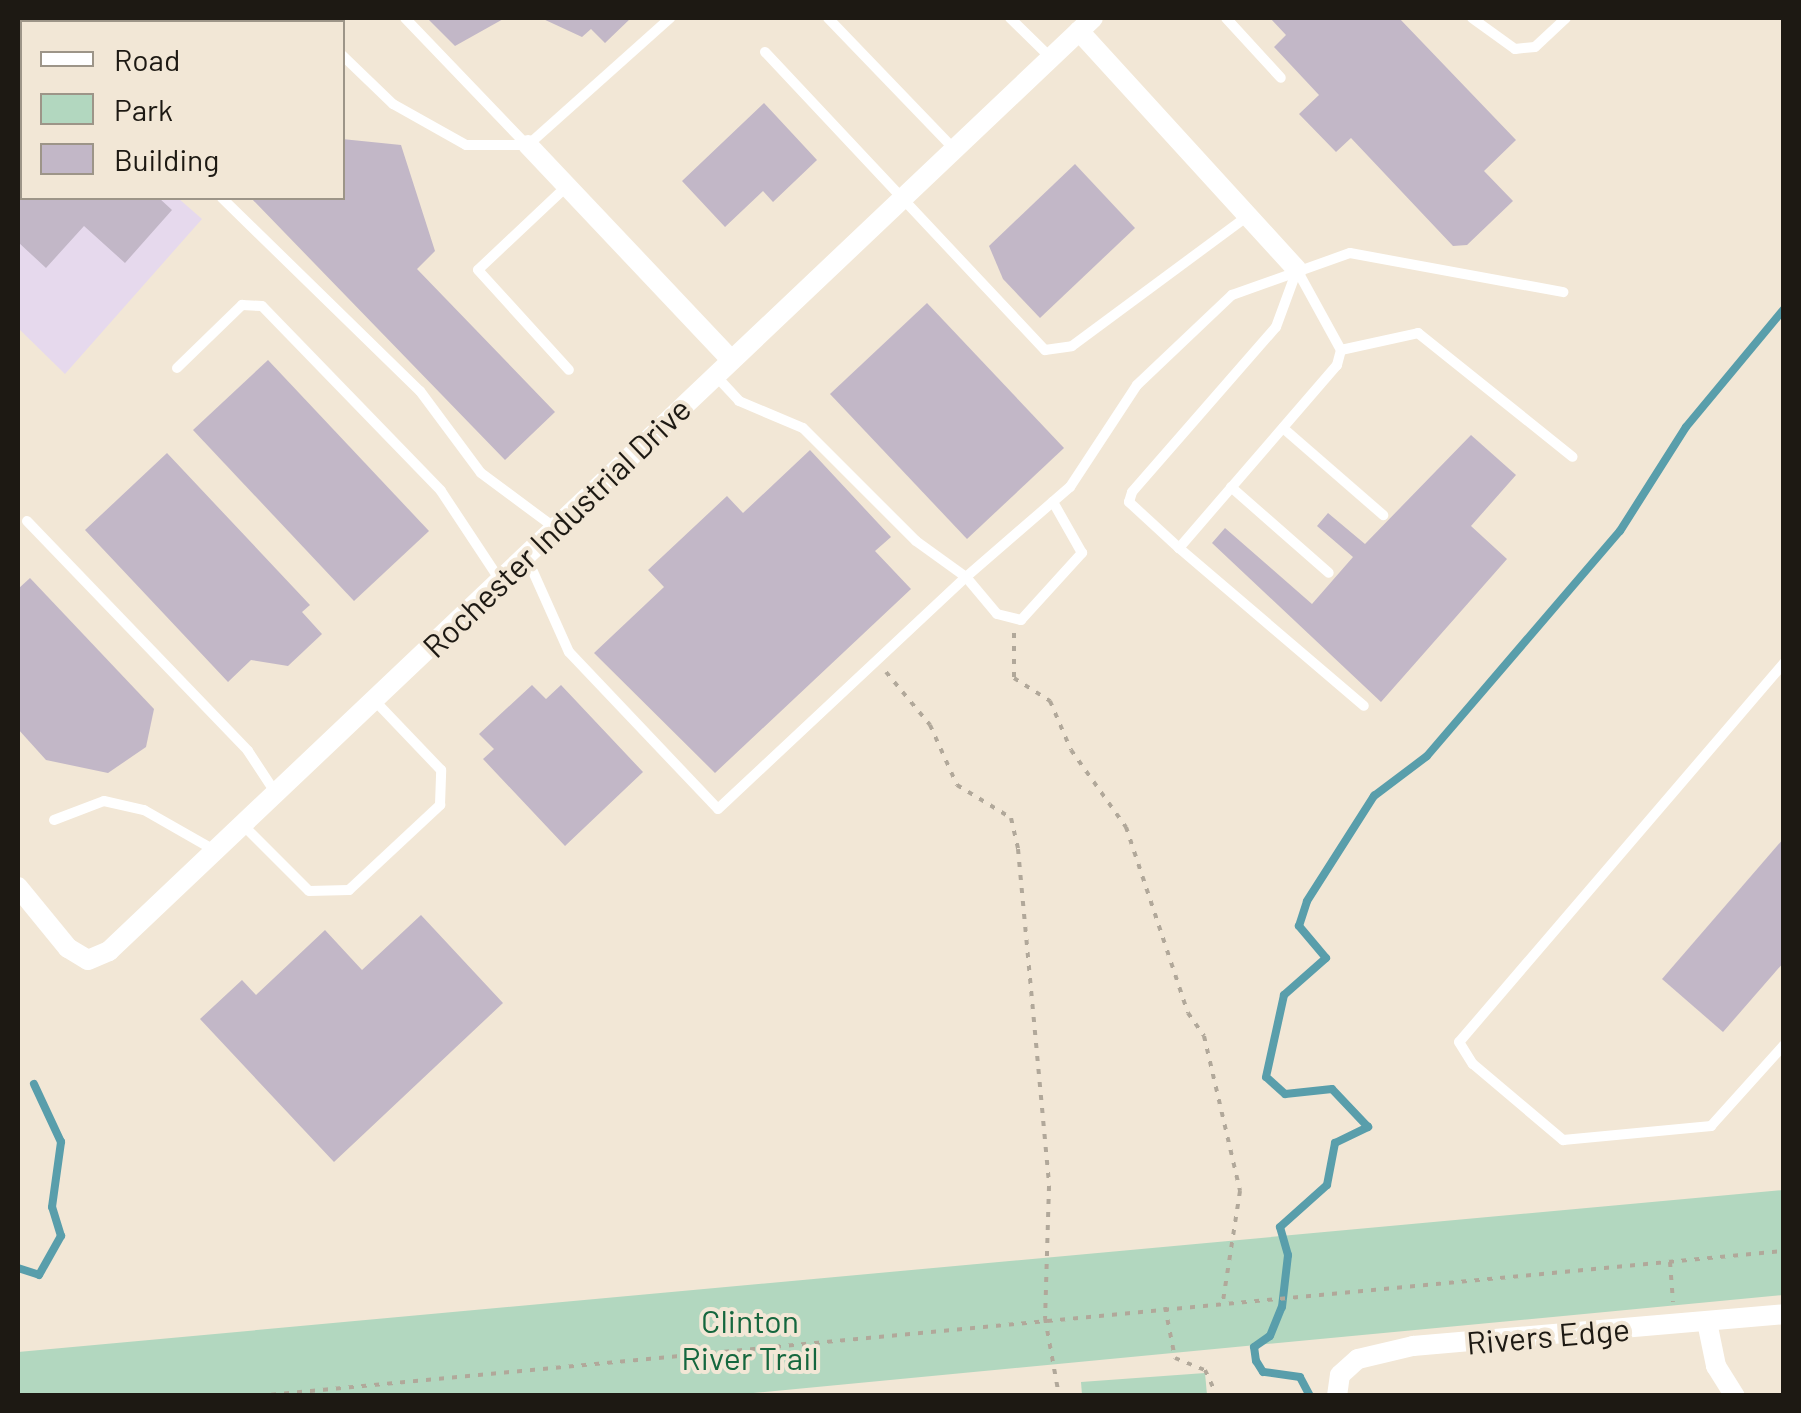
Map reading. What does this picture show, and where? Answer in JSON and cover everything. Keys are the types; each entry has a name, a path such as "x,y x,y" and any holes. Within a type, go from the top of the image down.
{"street":[{"path":"1086,24 1298,270"},
{"name":"Rochester Industrial Drive","path":"18,887 88,960 109,951 1086,24"},
{"path":"528,145 723,368"},
{"name":"Rivers Edge","path":"1337,1396 1340,1375 1358,1359 1413,1346 1784,1314"},
{"path":"1707,1322 1716,1366 1735,1396"}],"lane":[{"path":"405,18 528,145"},
{"path":"345,58 392,104 466,145 528,145 670,18"},
{"path":"828,18 954,150"},
{"path":"1010,18 1051,58"},
{"path":"1226,18 1281,78"},
{"path":"1472,18 1515,50 1535,47 1566,18"},
{"path":"764,52 1028,338 1058,352 1248,216"},
{"path":"567,186 478,270 569,370"},
{"path":"224,200 420,390 480,473 555,528"},
{"path":"526,555 569,652 718,810 966,577 1053,502 1137,385 1218,308 1298,270 1350,253 1563,292"},
{"path":"1298,270 1341,350"},
{"path":"1298,270 1276,327 1132,492 1129,502 1364,706"},
{"path":"176,368 242,304 262,306 441,491 500,580"},
{"path":"1179,548 1282,428 1341,350 1418,334 1573,458"},
{"path":"723,368 740,400 803,428 916,541 966,577 1015,623 1082,552 1053,502"},
{"path":"1282,428 1383,515"},
{"path":"1231,487 1329,573"},
{"path":"27,521 248,751 276,793"},
{"path":"1784,664 1459,1042 1472,1064 1563,1140 1712,1126 1784,1044"},
{"path":"243,825 309,891 348,890 440,804 441,770 374,700"},
{"path":"54,820 104,801 144,810 215,851"}],"path":[{"path":"1015,623 1014,678 1050,702 1071,750 1126,828 1188,1013 1204,1036 1240,1191 1222,1303"},
{"path":"877,660 930,725 958,785 1010,818 1018,849 1049,1186 1046,1318 1059,1396"},
{"path":"258,1396 1046,1318 1784,1251"},
{"path":"1670,1262 1672,1325"},
{"path":"1164,1307 1175,1358 1206,1370 1217,1396"}],"shaded area":[{"path":"18,18 235,18 20,20 20,200 180,200 202,219 65,374 18,328"}],"green space":[{"name":"Clinton River Trail","path":"1783,1190 1783,1295 732,1395 18,1395 18,1352"},
{"path":"1205,1373 1207,1395 1082,1395 1081,1382"}],"building":[{"path":"427,18 505,18 455,46"},
{"path":"541,18 631,18 605,43 591,29 582,37"},
{"path":"1270,18 1399,18 1516,140 1484,171 1513,201 1467,245 1453,246 1351,138 1336,152 1299,114 1319,95 1274,47 1286,35"},
{"path":"764,103 817,160 773,202 763,191 725,227 682,181"},
{"path":"345,139 401,145 435,251 417,269 555,412 505,460 253,200 345,200"},
{"path":"1075,164 1135,228 1040,318 1003,279 989,246"},
{"path":"18,198 161,200 172,210 125,263 84,226 46,268 18,242"},
{"path":"927,303 1064,448 967,539 830,394"},
{"path":"268,360 429,531 354,601 193,430"},
{"path":"1471,435 1516,475 1471,526 1507,559 1381,702 1212,543 1225,528 1312,604 1353,557 1317,526 1328,513 1365,544"},
{"path":"810,450 891,537 875,551 911,589 715,773 594,653 664,587 648,570 727,496 743,513"},
{"path":"167,453 310,605 302,612 322,634 288,666 251,660 228,682 85,530"},
{"path":"30,578 154,709 146,747 108,773 46,760 18,729 18,589"},
{"path":"532,685 546,699 561,685 643,772 565,846 483,759 494,749 479,734"},
{"path":"1784,838 1784,962 1723,1032 1662,979"},
{"path":"421,915 503,1003 334,1162 200,1019 242,980 256,995 325,930 362,970"}],"waterway":[{"path":"1310,1396 1300,1377 1263,1372 1254,1347 1270,1336 1282,1307 1288,1255 1280,1227 1327,1185 1335,1143 1368,1127 1332,1089 1285,1094 1266,1077 1284,995 1326,958 1299,926 1307,901 1374,796 1427,756 1620,531 1686,427 1784,309"},
{"path":"18,1268 39,1275 61,1236 52,1207 61,1142 34,1084"}]}
